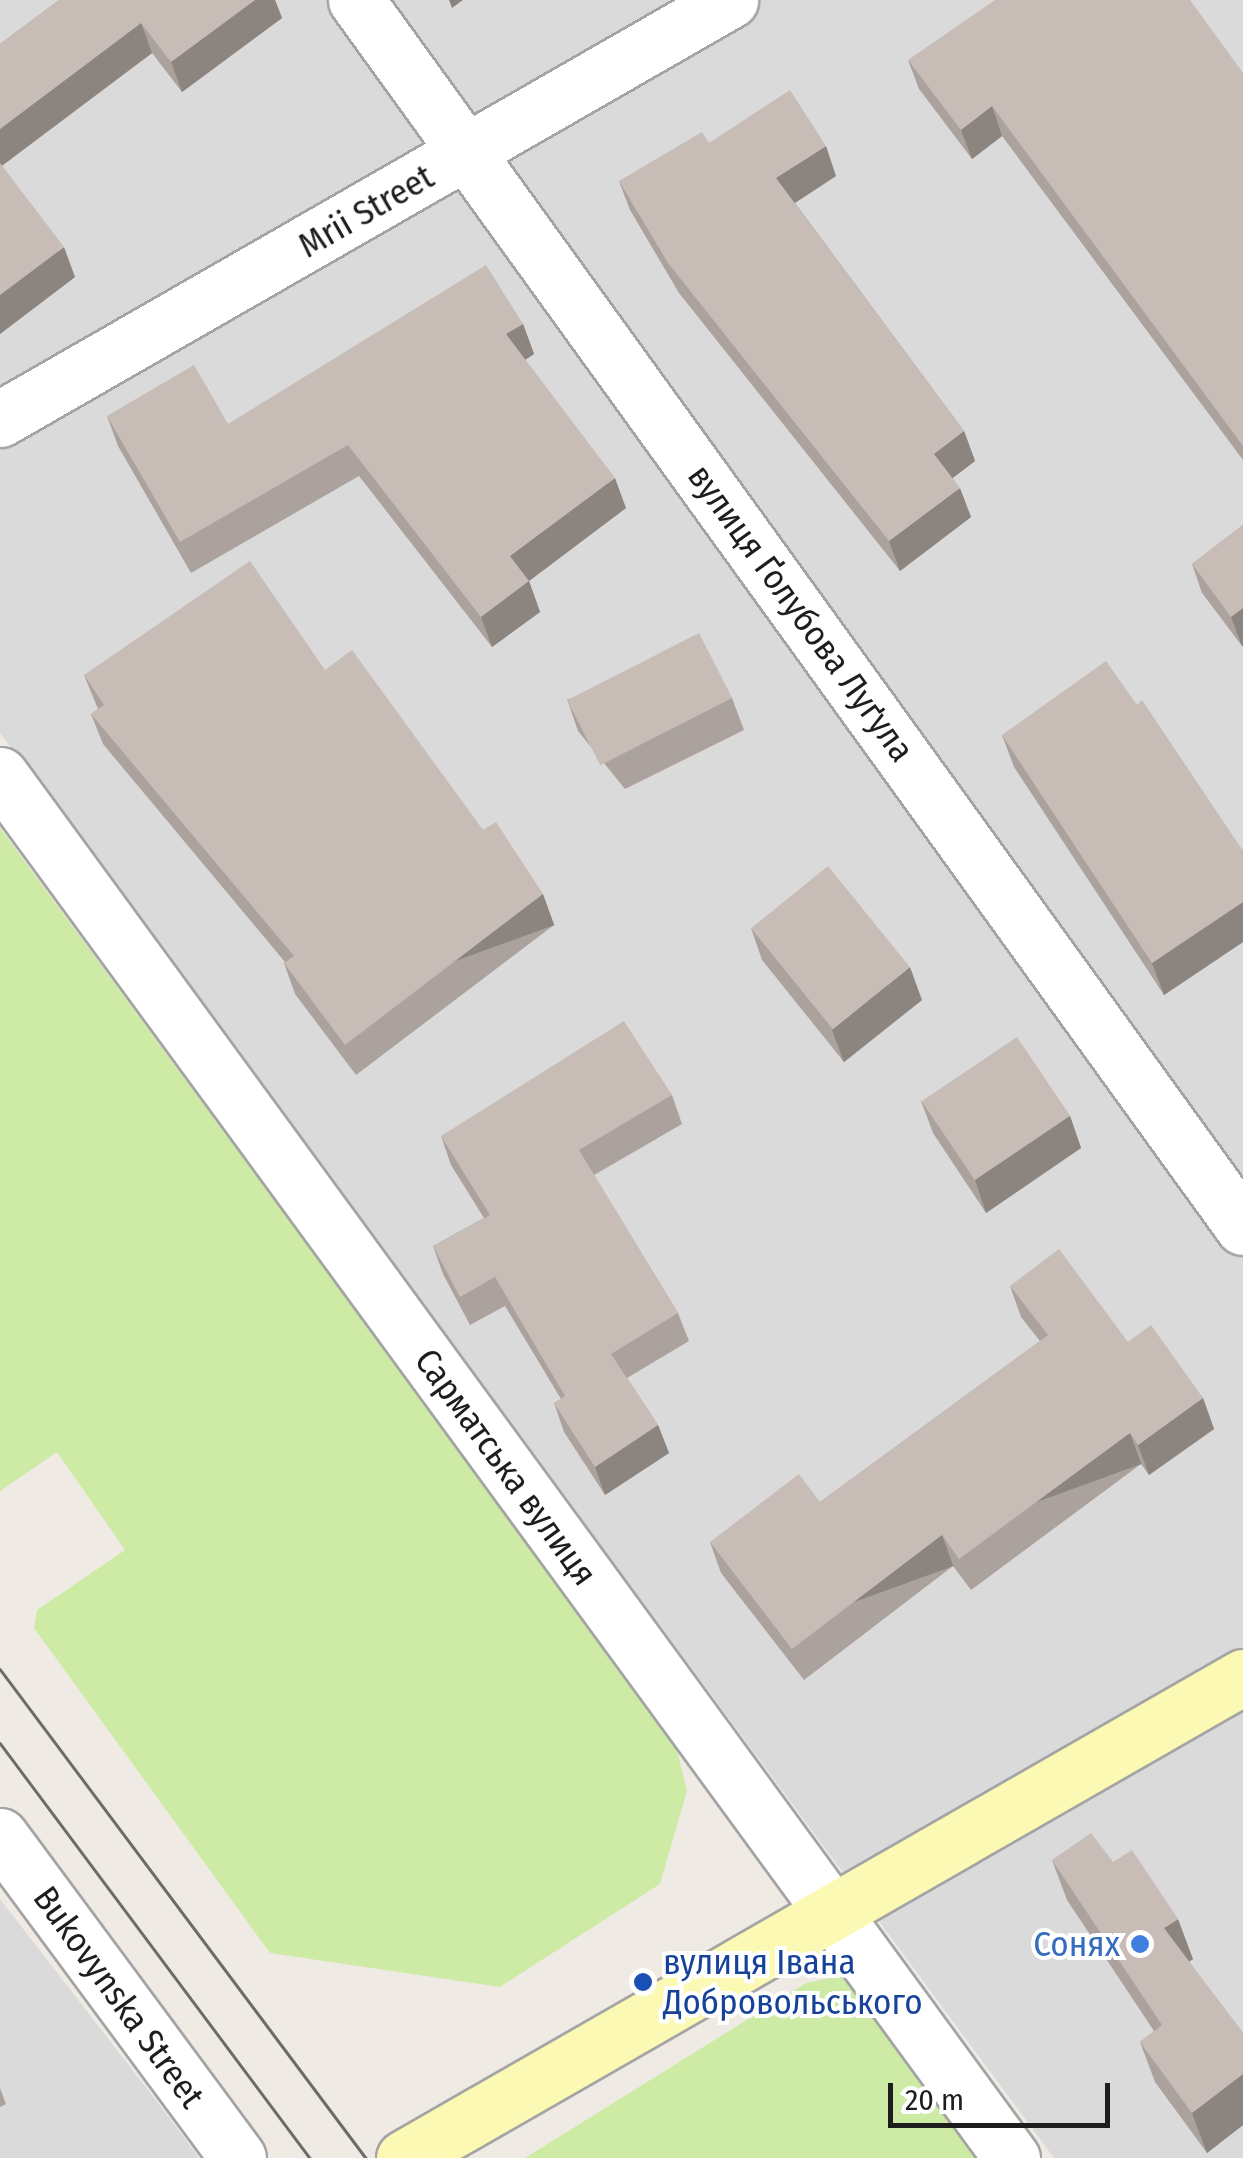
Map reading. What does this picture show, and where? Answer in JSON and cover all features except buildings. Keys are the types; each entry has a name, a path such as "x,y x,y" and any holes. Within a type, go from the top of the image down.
{"street":[{"name":"вулиця Ґолубова Луґула","path":"356,0 1243,1227"},
{"name":"Mrii Street","path":"0,420 730,0"},
{"name":"Сарматська вулиця","path":"0,775 1012,2158"},
{"path":"404,2158 1243,1677"},
{"name":"Bukovynska Street","path":"0,1836 238,2158"}],"shaded area":[{"path":"0,0 1243,0 1243,2158 1054,2158 0,733"},
{"path":"0,1899 165,2112 199,2158 0,2158"}],"green space":[{"path":"0,828 676,1746 687,1791 660,1884 500,1987 270,1953 34,1628 37,1610 125,1550 57,1452 0,1491"},
{"path":"839,1976 865,1991 984,2158 525,2158 806,1983"}],"tram line":[{"path":"0,1669 366,2158"},
{"path":"0,1743 310,2158"}],"place":[{"name":"Сонях","path":"1140,1944"},
{"name":"вулиця Івана Добровольського","path":"643,1982"}]}
